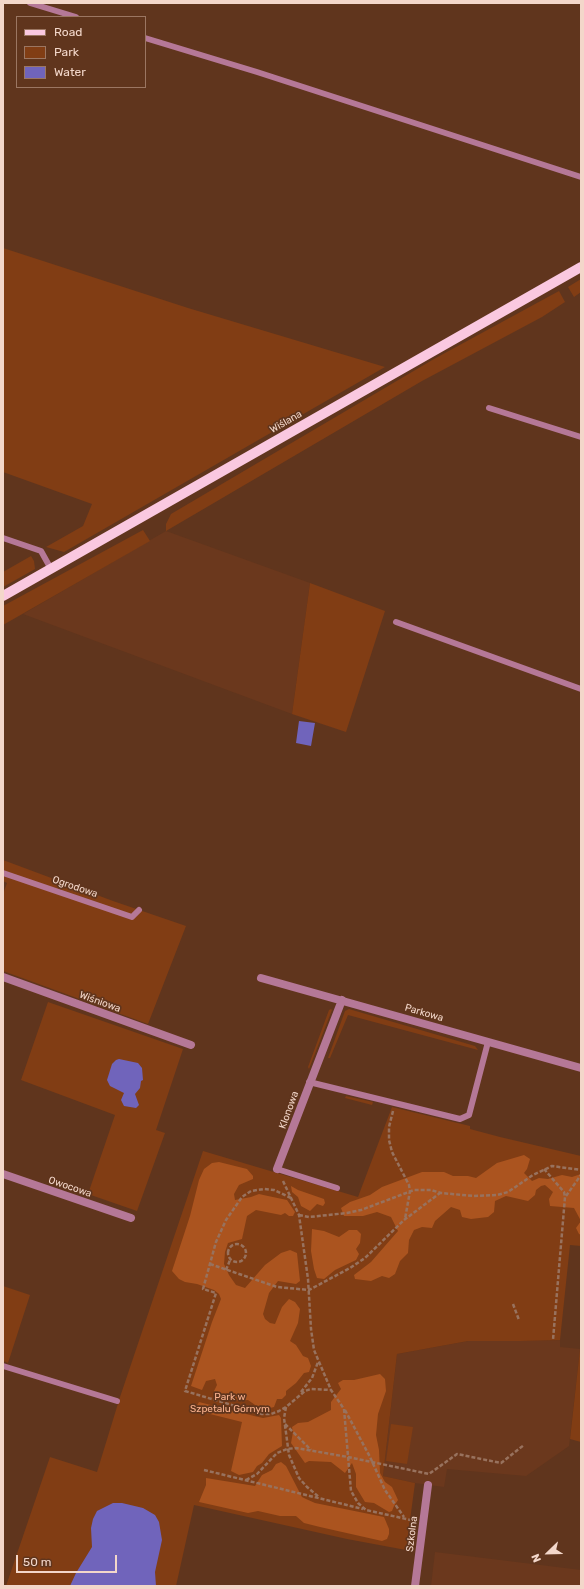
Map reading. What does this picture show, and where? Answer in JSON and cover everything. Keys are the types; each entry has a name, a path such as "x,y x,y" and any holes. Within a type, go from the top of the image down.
{"main road":[{"name":"Wiślana","path":"3,596 581,267"}],"street":[{"name":"Wiśniowa","path":"3,977 191,1045"},
{"name":"Parkowa","path":"261,978 581,1068"},
{"name":"Klonowa","path":"277,1169 309,1082 342,1000"},
{"name":"Owocowa","path":"3,1174 131,1218"},
{"name":"Szkolna","path":"415,1586 428,1485"}],"lane":[{"path":"30,3 73,16"},
{"path":"146,38 257,72 581,177"},
{"path":"489,408 581,437"},
{"path":"3,538 41,551 51,569"},
{"path":"396,622 581,689"},
{"name":"Ogrodowa","path":"3,873 132,917 139,910"},
{"path":"309,1082 446,1117 460,1119 469,1115 488,1042"},
{"path":"277,1169 337,1188"},
{"path":"3,1366 117,1401"}],"path":[{"path":"395,1104 389,1127 389,1140 392,1152 409,1185 410,1191 405,1219"},
{"path":"299,1215 309,1216 347,1213 361,1210 410,1191 431,1190 441,1193 474,1196 497,1195 508,1192 533,1175 552,1166 581,1170"},
{"path":"277,1169 299,1215 309,1290 311,1329 314,1350 318,1361 331,1390 344,1409 385,1490 405,1518"},
{"path":"544,1169 564,1192 565,1197 553,1340"},
{"path":"565,1197 581,1175"},
{"path":"292,1198 281,1192 264,1189 251,1191 242,1197 226,1220 216,1242 203,1289 216,1293 185,1391 262,1414 279,1412 298,1395 312,1378 318,1361"},
{"path":"210,1264 277,1287 309,1290 350,1268 365,1258 405,1219 441,1193"},
{"path":"226,1270 230,1260 228,1255 230,1247 239,1244 244,1248 246,1253 244,1259 239,1262 230,1260"},
{"path":"513,1304 519,1320"},
{"path":"298,1395 311,1389 331,1390"},
{"path":"286,1407 285,1423 287,1449 299,1478 321,1499"},
{"path":"344,1409 351,1491 358,1503 366,1510"},
{"path":"285,1423 312,1451"},
{"path":"246,1480 257,1474 277,1453 287,1449 296,1448 348,1457 429,1474 457,1454 501,1463 524,1445"},
{"path":"204,1470 366,1510 423,1522"}],"shaded area":[{"path":"166,531 310,583 292,714 23,614"},
{"path":"524,1155 530,1159 524,1173 532,1181 539,1178 548,1179 562,1175 572,1177 581,1174 581,1221 574,1208 550,1206 549,1199 553,1192 545,1185 536,1190 535,1195 528,1201 506,1196 495,1201 494,1212 488,1217 471,1219 462,1217 460,1210 451,1207 435,1221 432,1228 422,1227 414,1230 409,1240 408,1253 400,1261 395,1274 389,1278 382,1276 371,1281 355,1279 354,1275 371,1262 398,1231 391,1217 377,1212 363,1216 344,1216 341,1208 350,1202 370,1195 382,1187 422,1172 444,1172 453,1176 468,1176 476,1178 497,1163"},
{"path":"219,1162 247,1169 253,1176 253,1179 239,1185 234,1194 235,1200 259,1194 287,1200 295,1212 293,1216 289,1216 285,1213 281,1215 256,1210 247,1216 242,1239 228,1243 225,1252 224,1264 229,1275 236,1285 245,1288 265,1265 281,1253 290,1250 297,1253 300,1281 296,1284 278,1281 269,1293 263,1314 265,1319 270,1323 275,1324 282,1307 289,1299 295,1302 300,1309 298,1323 290,1341 296,1345 303,1356 308,1358 311,1366 309,1372 304,1373 296,1383 286,1391 286,1395 282,1399 277,1399 274,1407 270,1408 258,1407 248,1400 231,1401 227,1393 222,1395 217,1394 214,1391 217,1385 215,1379 206,1381 202,1390 191,1386 221,1299 219,1294 214,1290 197,1284 185,1282 179,1279 172,1271 190,1216 199,1180 204,1169 212,1163"},
{"path":"291,1186 324,1199 325,1203 323,1206 317,1204 310,1211 301,1206 298,1197 292,1192"},
{"path":"581,1221 581,1235 576,1228"},
{"path":"312,1229 324,1231 339,1237 349,1230 357,1230 361,1234 360,1243 356,1249 359,1254 356,1260 335,1270 324,1279 317,1278 311,1251"},
{"path":"560,1340 560,1347 580,1349 569,1446 526,1476 447,1469 444,1487 415,1483 383,1476 397,1354 468,1341"},
{"path":"380,1374 385,1379 386,1391 378,1414 376,1435 379,1450 380,1473 385,1482 392,1487 398,1500 392,1511 389,1512 374,1503 365,1502 356,1487 356,1474 352,1463 345,1473 331,1462 309,1461 305,1463 291,1443 293,1432 292,1427 298,1423 308,1422 331,1410 331,1402 341,1389 338,1383 343,1380 354,1380"},
{"path":"199,1402 263,1418 279,1415 281,1418 282,1446 269,1454 253,1472 239,1475 231,1471 242,1422 194,1410"},
{"path":"281,1462 286,1466 302,1497 315,1503 384,1517 389,1529 387,1539 382,1541 304,1523 296,1516 280,1516 258,1511 248,1513 199,1502 206,1485 206,1478 255,1486 262,1475 272,1470 276,1464"},
{"path":"435,1552 581,1570 581,1586 431,1586"}],"green space":[{"path":"3,248 188,308 385,367 64,552 46,547 83,526 92,504 3,472"},
{"path":"581,279 581,292 574,297 568,287"},
{"path":"559,291 565,302 542,317 422,381 166,531 166,524 171,514 434,359"},
{"path":"143,530 150,541 3,625 3,606"},
{"path":"31,556 34,561 35,569 3,587 3,572"},
{"path":"310,583 385,611 346,732 292,714"},
{"path":"3,860 113,901 186,926 148,1024 3,971 3,894 7,883 3,881"},
{"path":"48,1002 183,1049 156,1130 165,1133 137,1211 88,1194 115,1115 21,1080"},
{"path":"349,1009 475,1046 478,1050 348,1015 330,1058 328,1058 345,1011"},
{"path":"329,1010 332,1010 309,1069 308,1067"},
{"path":"346,1096 373,1102 372,1105 345,1098"},
{"name":"Park w Szpetalu Górnym","path":"392,1107 470,1126 470,1129 500,1137 581,1156 581,1246 570,1245 560,1340 468,1341 397,1354 383,1476 415,1483 406,1550 347,1539 194,1505 176,1586 6,1586 50,1457 97,1472 120,1397 203,1151 358,1197"},
{"path":"3,1286 30,1295 8,1363 3,1361"},
{"path":"580,1349 581,1350 581,1442 570,1439"},
{"path":"391,1424 413,1427 407,1464 386,1461"}],"water":[{"path":"299,721 315,723 311,746 296,743"},
{"path":"119,1059 138,1063 142,1068 143,1080 141,1081 140,1088 135,1094 139,1105 136,1108 124,1106 121,1100 124,1093 110,1086 107,1080 112,1064"},
{"path":"113,1503 122,1503 143,1508 155,1515 159,1522 162,1540 155,1572 156,1586 70,1586 92,1547 91,1528 97,1511"}]}
